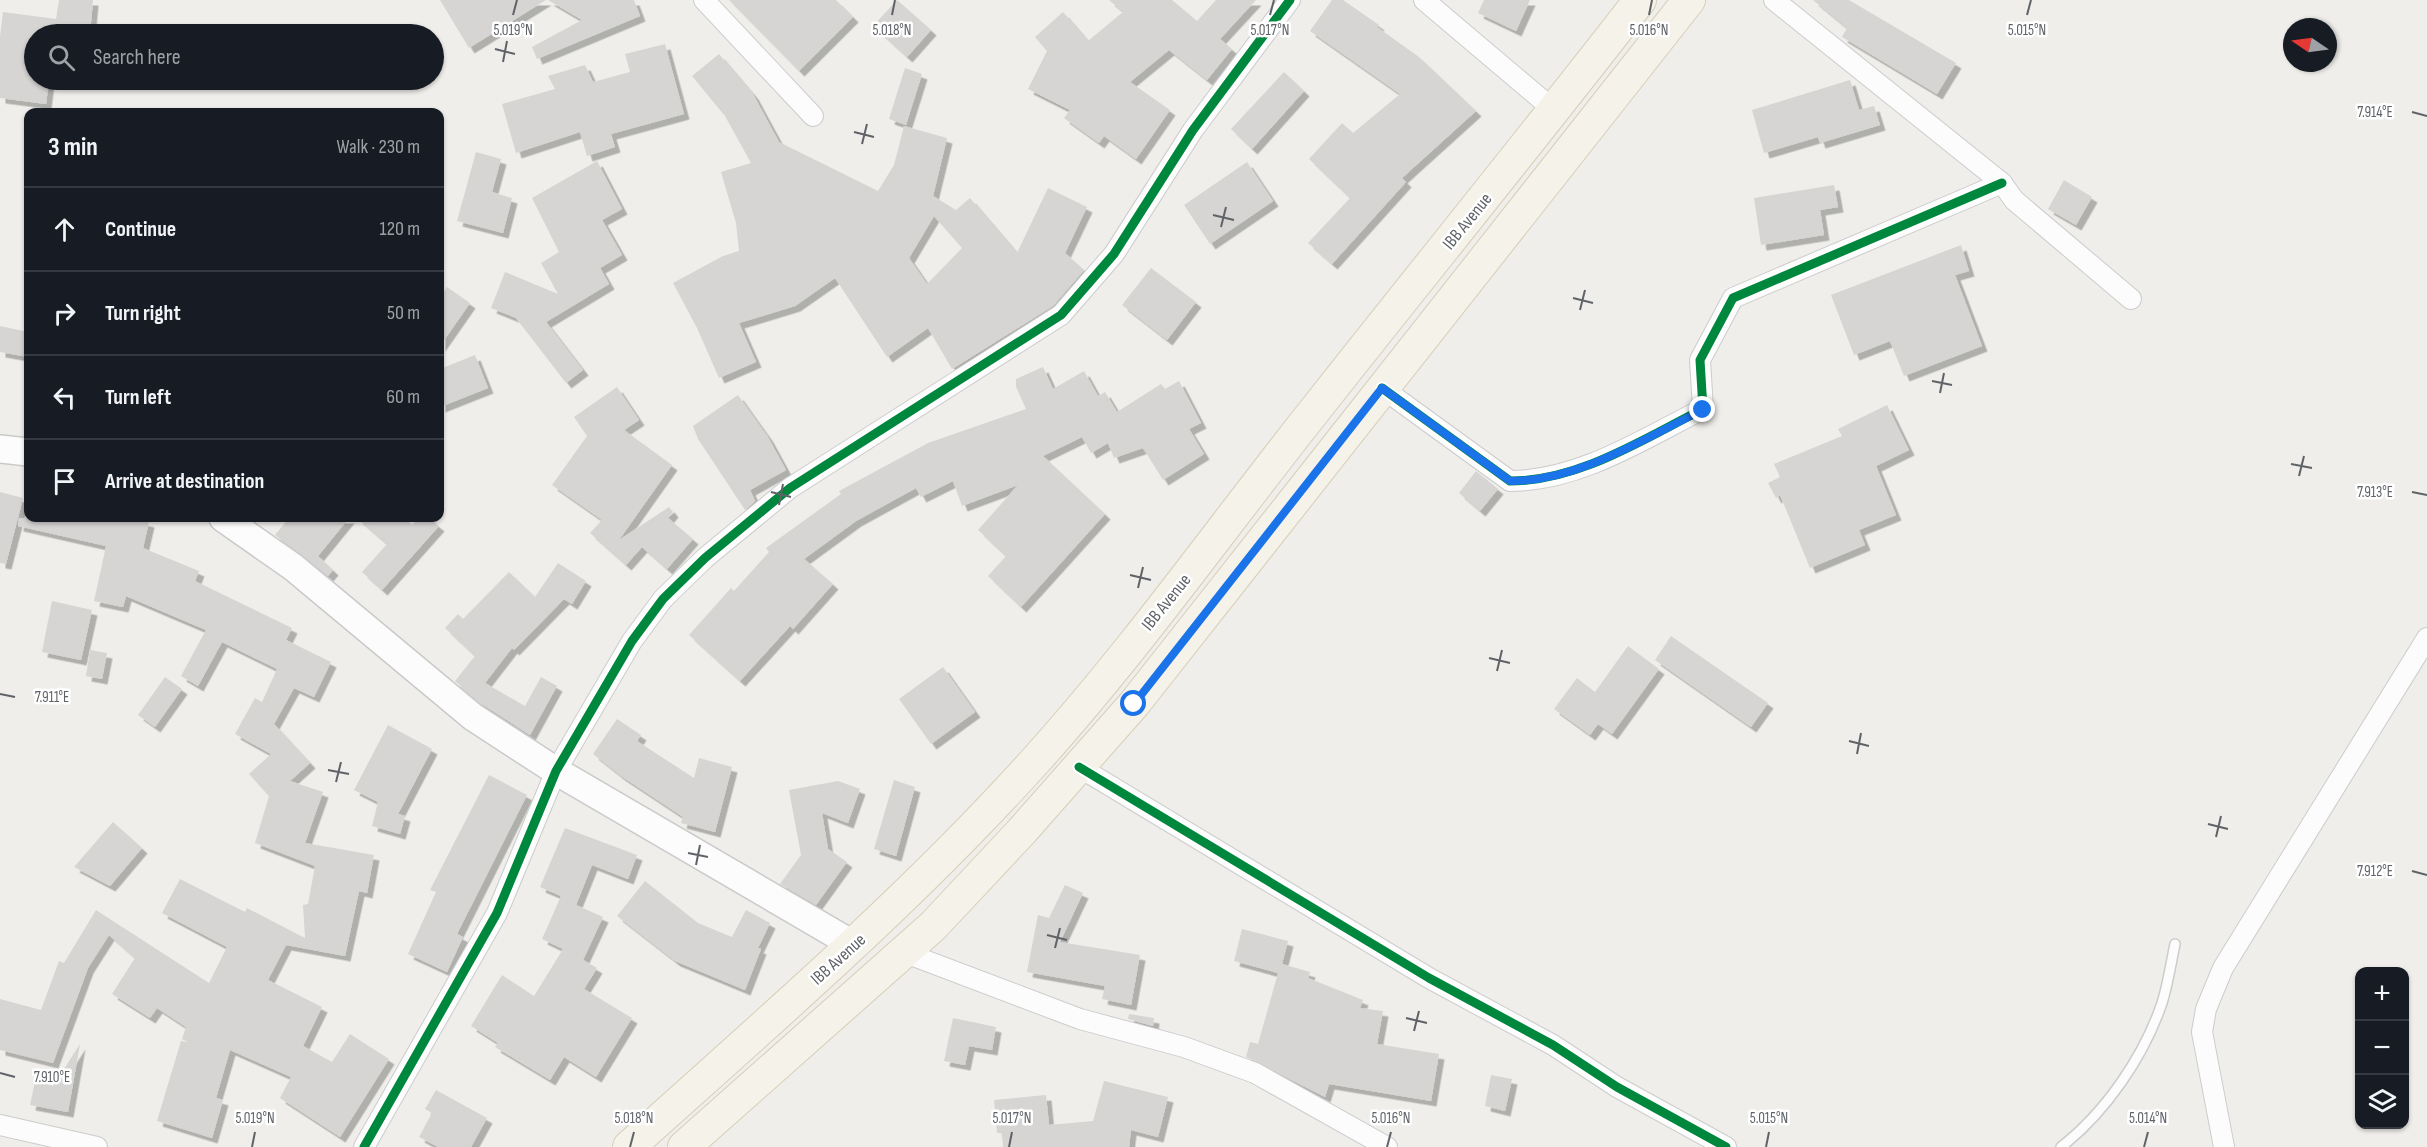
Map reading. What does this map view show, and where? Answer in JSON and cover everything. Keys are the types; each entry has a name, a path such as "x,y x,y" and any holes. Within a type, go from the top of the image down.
{"main road":[{"name":"IBB Avenue","path":"629,1147 884,917 1037,759 1209,550 1312,413 1640,0"},
{"path":"684,1147 933,926 1134,704 1689,0"}],"street":[{"path":"704,0 813,116"},
{"path":"364,1147 497,913 556,771 632,642 663,599 705,558 790,488 1061,315 1114,254 1193,130 1290,0"},
{"path":"1424,0 1554,110"},
{"path":"1774,0 2002,183 2014,201 2131,299"},
{"path":"1382,388 1510,481 1536,481 1580,469 1703,410 1700,360 1733,298 2002,183"},
{"path":"0,449 24,452"},
{"path":"237,522 473,717 556,771 854,945"},
{"path":"2224,1147 2202,1032 2206,1009 2223,968 2427,638"},
{"path":"1078,767 1429,978 1553,1045 1617,1087 1726,1147"},
{"path":"903,952 1080,1019 1184,1047 1255,1073 1387,1147"},
{"path":"0,1125 97,1147"}],"lane":[{"path":"2061,1147 2104,1103 2138,1057 2162,1003 2175,944"}],"building":[{"path":"59,0 93,0 91,24 24,24 24,90 48,90 46,104 0,98 0,37 3,12 56,19"},
{"path":"440,0 546,0 469,48"},
{"path":"548,0 634,0 640,16 537,59 532,47 582,20"},
{"path":"729,0 836,0 853,17 799,71"},
{"path":"897,0 931,30 907,57 873,26"},
{"path":"1109,0 1172,0 1197,21 1216,0 1256,0 1220,39 1232,49 1207,80 1169,50 1130,82 1170,110 1136,159 1104,136 1099,143 1064,118 1070,110 1028,89 1047,51 1035,37 1063,12 1088,41 1123,12"},
{"path":"1332,0 1343,0 1379,25 1377,27 1419,57 1476,111 1402,178 1406,182 1332,264 1308,243 1350,198 1309,159 1342,123 1353,133 1400,94 1310,31"},
{"path":"1484,0 1530,0 1516,31 1478,13"},
{"path":"1813,0 1849,0 1956,63 1937,94 1842,37 1847,28"},
{"path":"665,44 684,114 611,134 615,147 587,156 580,132 516,153 502,104 555,89 548,76 585,65 593,82 630,72 625,54"},
{"path":"719,54 753,94 779,142 878,191 894,165 904,126 947,138 933,196 956,210 970,198 1017,253 1048,188 1087,207 1065,253 1084,270 1053,306 952,369 928,328 887,357 835,278 795,306 739,323 756,362 719,378 697,328 673,283 723,256 739,251 736,223 721,172 751,163 725,116 692,76","holes":["934,216 962,248 927,284 909,258"]},
{"path":"905,68 922,74 906,125 889,119"},
{"path":"1284,72 1304,91 1252,149 1231,129"},
{"path":"1850,80 1859,110 1874,106 1880,125 1820,143 1818,137 1764,153 1752,110"},
{"path":"476,152 501,159 492,192 512,198 503,233 457,221"},
{"path":"597,161 622,209 602,220 622,255 600,268 609,284 546,322 583,370 566,383 516,318 491,308 505,272 558,294 541,263 559,252 532,198"},
{"path":"1247,162 1273,201 1210,244 1184,205"},
{"path":"2064,180 2092,197 2076,225 2048,209"},
{"path":"1834,185 1838,207 1820,210 1824,235 1761,245 1754,198"},
{"path":"1961,245 1969,271 1955,275 1982,346 1904,376 1890,341 1854,355 1831,295"},
{"path":"1151,268 1196,302 1167,340 1122,305"},
{"path":"447,287 470,303 444,340 444,292"},
{"path":"0,326 24,331 24,356 0,352"},
{"path":"475,355 488,388 444,405 444,367"},
{"path":"1043,367 1053,389 1084,371 1098,396 1105,392 1117,412 1161,384 1165,389 1179,381 1201,423 1189,429 1204,454 1163,480 1143,448 1114,458 1108,443 1091,453 1082,437 1043,456 1105,514 1021,607 988,576 1006,556 978,530 1018,485 962,506 953,481 921,497 916,488 856,521 804,559 833,584 793,629 790,626 740,681 689,635 731,588 734,591 769,552 766,548 841,494 839,491 928,443 1026,409 1016,387 1016,379"},
{"path":"617,387 639,420 624,430 672,465 619,540 669,507 673,512 668,518 693,539 667,569 642,547 626,565 590,533 602,520 552,485 587,436 574,417"},
{"path":"738,395 768,437 786,470 750,490 755,501 745,510 698,439 693,426"},
{"path":"1887,405 1909,450 1876,466 1896,515 1859,530 1865,545 1810,568 1780,495 1776,498 1768,483 1780,477 1774,464 1842,436 1838,429"},
{"path":"1476,471 1498,489 1480,511 1459,493"},
{"path":"0,492 23,498 6,564 0,563"},
{"path":"19,518 24,518 24,522 149,522 143,548 199,571 195,581 292,628 286,640 331,662 314,697 294,688 274,724 310,763 290,781 323,792 305,843 374,855 367,893 359,891 345,956 286,945 268,980 322,1007 303,1046 332,1062 350,1034 389,1059 340,1137 280,1098 291,1077 230,1050 216,1098 223,1100 212,1138 157,1121 181,1041 188,1042 182,1039 186,1027 157,1008 150,1018 112,994 135,958 109,935 88,968 53,1063 0,1050 0,999 41,1010 59,961 64,963 96,910 209,983 227,947 162,913 180,879 245,912 247,908 305,938 303,905 308,904 315,866 255,843 269,796 249,774 271,754 235,734 255,698 262,702 277,669 222,642 198,686 181,676 206,630 126,596 123,607 94,601 106,546 18,526"},
{"path":"286,522 346,522 318,556 333,570 328,576 275,535"},
{"path":"362,522 409,522 412,525 415,522 434,522 439,526 382,590 362,572 387,544"},
{"path":"558,563 586,581 572,604 564,599 514,650 512,648 485,683 525,706 541,677 557,686 530,735 482,704 455,681 475,656 445,628 458,614 463,619 509,572 535,597"},
{"path":"52,601 92,610 81,660 42,652"},
{"path":"1671,636 1768,703 1751,727 1655,660"},
{"path":"1628,646 1659,669 1612,734 1598,724 1590,735 1554,709 1577,678 1595,692"},
{"path":"90,650 107,653 102,679 86,676"},
{"path":"943,667 975,712 931,744 899,699"},
{"path":"165,677 182,689 155,727 138,715"},
{"path":"617,719 641,735 637,741 694,778 699,758 732,767 715,832 681,823 683,817 621,776 593,754"},
{"path":"388,725 432,749 398,814 405,816 400,834 372,826 378,802 354,790"},
{"path":"489,775 527,795 457,934 463,937 447,972 408,954 436,892 430,890"},
{"path":"894,780 915,787 896,856 874,849"},
{"path":"838,781 860,789 848,823 822,813 828,849 847,862 816,905 780,884 801,855 789,790"},
{"path":"113,822 142,848 110,886 74,867"},
{"path":"565,828 637,855 628,879 592,865 576,905 603,917 583,960 597,968 584,989 632,1018 596,1077 564,1057 550,1080 495,1047 498,1043 471,1026 502,975 534,996 563,949 542,939 561,896 540,887"},
{"path":"645,881 698,923 732,937 746,910 770,923 758,948 761,949 745,990 675,961 617,916"},
{"path":"1065,885 1083,893 1060,942 1140,955 1131,1005 1102,999 1105,986 1027,972 1038,915 1049,918"},
{"path":"1242,929 1288,941 1282,964 1310,972 1308,978 1363,1000 1360,1008 1383,1011 1377,1044 1439,1054 1431,1101 1329,1084 1325,1097 1246,1057 1250,1042 1258,1044 1278,973 1234,961"},
{"path":"1129,1014 1154,1018 1153,1026 1128,1019"},
{"path":"953,1018 996,1027 992,1050 969,1046 965,1065 944,1061"},
{"path":"80,1044 68,1112 30,1105 36,1077 53,1086"},
{"path":"1491,1075 1512,1079 1505,1111 1485,1106"},
{"path":"1104,1081 1168,1097 1158,1137 1131,1130 1129,1147 1003,1147 1002,1133 997,1133 994,1100 1046,1095 1049,1125 1093,1121"},
{"path":"436,1090 487,1118 471,1147 438,1147 419,1137 432,1113 425,1109"}],"cycle path":[{"path":"364,1147 497,913 556,771 632,641 663,599 705,558 790,488 1061,315 1114,254 1193,130 1290,0"},
{"path":"1382,388 1510,481 1536,479 1586,466 1634,445 1703,409 1700,360 1733,298 2002,183"},
{"path":"1079,767 1429,978 1553,1045 1617,1087 1726,1147"}],"route":[{"path":"1134,704 1382,388 1510,481 1536,481 1580,469 1703,410"}]}
